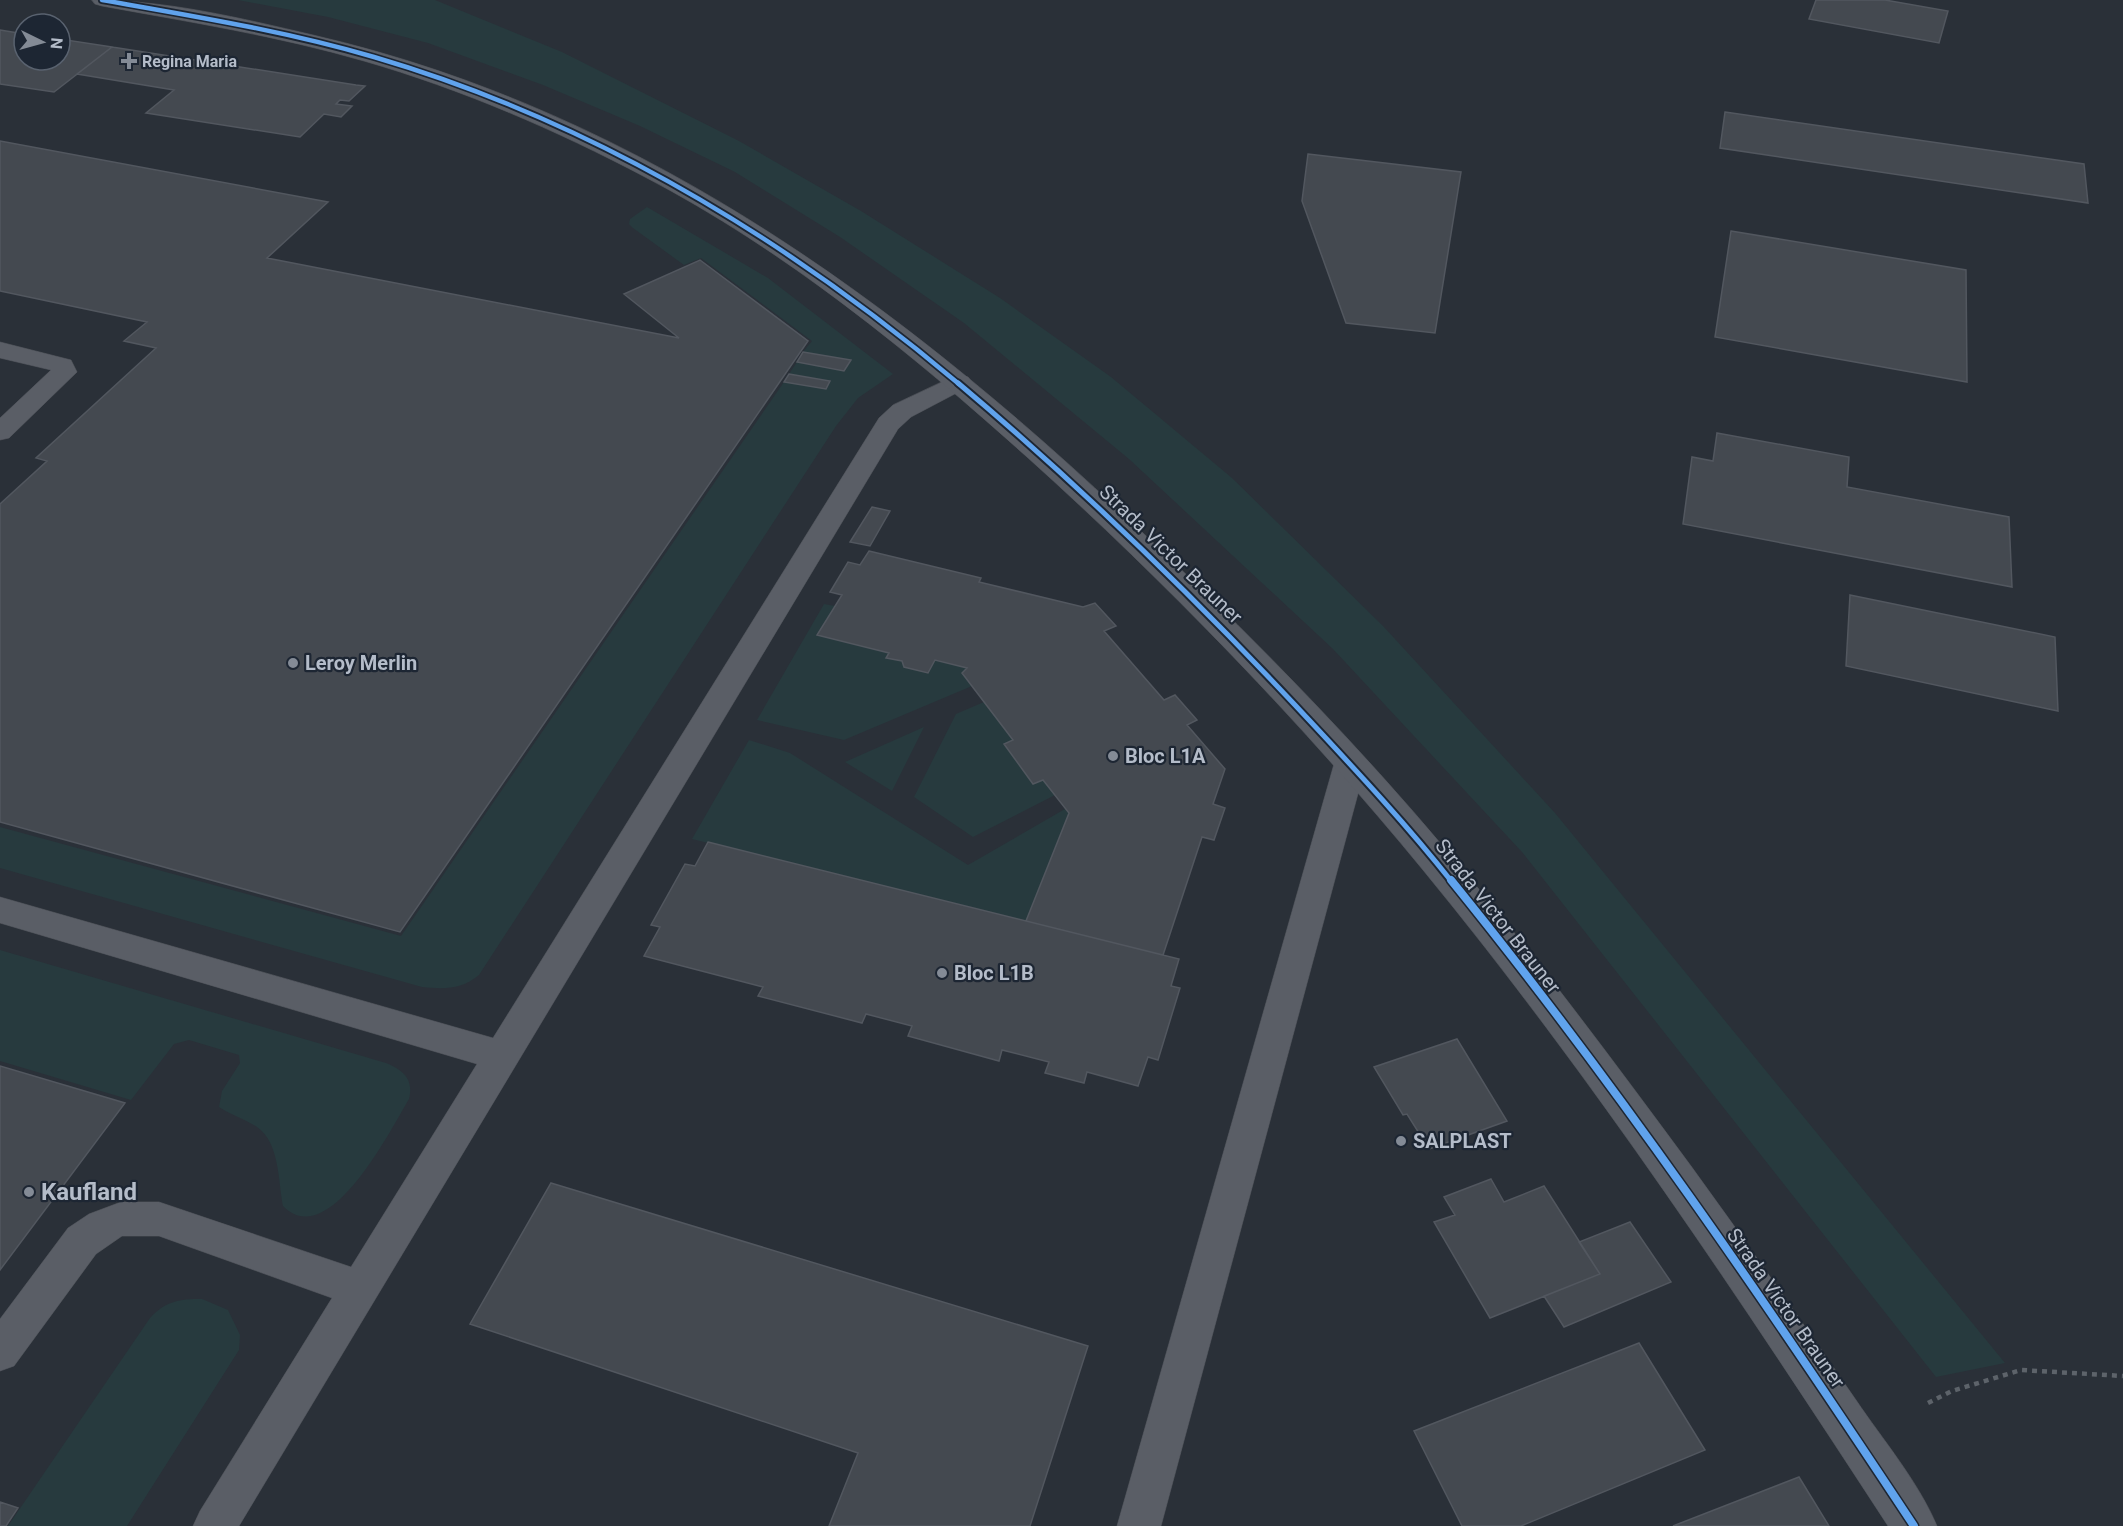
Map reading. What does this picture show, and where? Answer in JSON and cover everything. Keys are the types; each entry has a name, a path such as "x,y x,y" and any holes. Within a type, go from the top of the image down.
{"street":[{"name":"Strada Victor Brauner","path":"102,0 223,22 376,57 459,85 515,109 650,171 713,205 854,300 959,382 1158,562 1241,646 1350,764 1454,882 1668,1168 1914,1526"}],"lane":[{"path":"0,350 51,361 62,365 64,372 9,424"},
{"path":"215,1526 888,424 902,411 959,382"},
{"path":"1139,1526 1350,764"},
{"path":"0,910 502,1056"},
{"path":"0,1352 82,1241 103,1226 121,1219 159,1219 360,1289"}],"path":[{"path":"1928,1403 1952,1392 2021,1370 2123,1376"}],"green space":[{"path":"238,0 435,0 562,52 739,141 861,211 1000,298 1111,377 1232,478 1383,626 1555,813 2005,1363 1936,1377 1522,852 1333,649 1129,459 964,323 840,237 735,172 640,126 543,85 428,43 328,17"},
{"path":"647,207 768,278 893,374 858,398 836,426 479,975 459,986 422,987 0,868 0,827 401,936 784,382 830,381 789,374 797,362 844,370 850,360 803,352 812,341 701,258 684,265 633,228 629,224 630,219"},
{"path":"824,604 835,606 818,635 933,664 935,660 967,668 962,673 972,686 844,740 757,720"},
{"path":"984,702 1055,795 973,837 914,797 956,714"},
{"path":"924,727 892,791 845,762"},
{"path":"749,740 790,753 968,865 1065,809 1069,813 1026,921 692,839"},
{"path":"0,950 386,1063 406,1076 410,1086 409,1099 373,1158 338,1201 320,1213 301,1216 283,1206 277,1163 265,1134 252,1124 219,1107 222,1091 240,1063 239,1055 189,1040 174,1044 131,1100 0,1061"},
{"path":"202,1299 228,1310 240,1335 239,1350 127,1526 8,1526 150,1318 173,1302"}],"building":[{"path":"1816,0 1885,0 1948,11 1939,43 1809,19"},
{"path":"0,30 12,32 12,72 72,72 72,41 112,47 54,92 0,84"},
{"path":"112,47 365,86 349,101 340,100 336,104 352,106 341,117 324,114 300,137 146,113 174,90 77,74"},
{"path":"1725,112 2084,164 2088,203 1720,148"},
{"name":"Leroy Merlin","path":"0,141 328,202 267,258 679,338 624,294 700,260 808,341 400,932 0,822 0,504 47,461 36,458 156,348 124,341 147,322 0,291"},
{"path":"1308,154 1461,172 1435,333 1346,323 1302,201"},
{"path":"1731,231 1966,270 1967,382 1715,337"},
{"path":"803,352 851,360 844,371 797,362"},
{"path":"789,374 830,381 826,389 784,382"},
{"path":"1717,433 1849,457 1847,487 2009,517 2012,587 1683,524 1692,457 1713,461"},
{"path":"872,507 890,511 870,546 850,542"},
{"name":"Bloc L1A","path":"869,551 981,578 979,582 1083,607 1095,603 1116,626 1104,631 1164,700 1175,695 1197,720 1187,725 1225,769 1213,804 1225,808 1214,840 1202,837 1163,955 1026,921 1069,813 1043,780 1033,784 1004,744 1013,740 962,673 967,668 935,660 928,673 904,667 902,661 886,658 889,653 817,635 842,595 830,592 848,562 860,565"},
{"path":"1850,595 2055,637 2058,711 1846,666"},
{"name":"Bloc L1B","path":"708,842 1179,959 1171,986 1180,988 1158,1060 1148,1057 1138,1086 1087,1072 1084,1083 1045,1073 1049,1062 1002,1050 999,1061 908,1036 912,1026 866,1014 862,1023 758,996 763,987 644,956 660,927 651,925 685,864 695,866"},
{"path":"1457,1039 1507,1121 1429,1149 1407,1114 1403,1115 1374,1067"},
{"name":"Kaufland","path":"0,1066 125,1103 0,1270"},
{"path":"1491,1179 1504,1202 1544,1186 1600,1274 1490,1318 1434,1222 1455,1215 1444,1197"},
{"path":"551,1183 1088,1346 1030,1526 829,1526 858,1453 470,1324"},
{"path":"1630,1222 1671,1282 1564,1327 1544,1296 1600,1274 1579,1242"},
{"path":"1639,1343 1705,1450 1521,1526 1462,1526 1414,1431"},
{"path":"1799,1477 1829,1526 1673,1526"},
{"path":"0,1502 18,1508 6,1526 0,1526"}],"cycle path":[{"path":"102,0 283,34 373,57 460,86 591,141 686,190 756,232 835,286 984,405 1095,504 1204,610 1347,761 1439,864 1576,1041 1693,1200 1805,1362 1914,1526"}],"place":[{"name":"Regina Maria","path":"129,61"},
{"name":"Leroy Merlin","path":"293,663"},
{"name":"Bloc L1A","path":"1113,756"},
{"name":"Bloc L1B","path":"942,973"},
{"name":"SALPLAST","path":"1401,1141"},
{"name":"Kaufland","path":"29,1192"}]}
